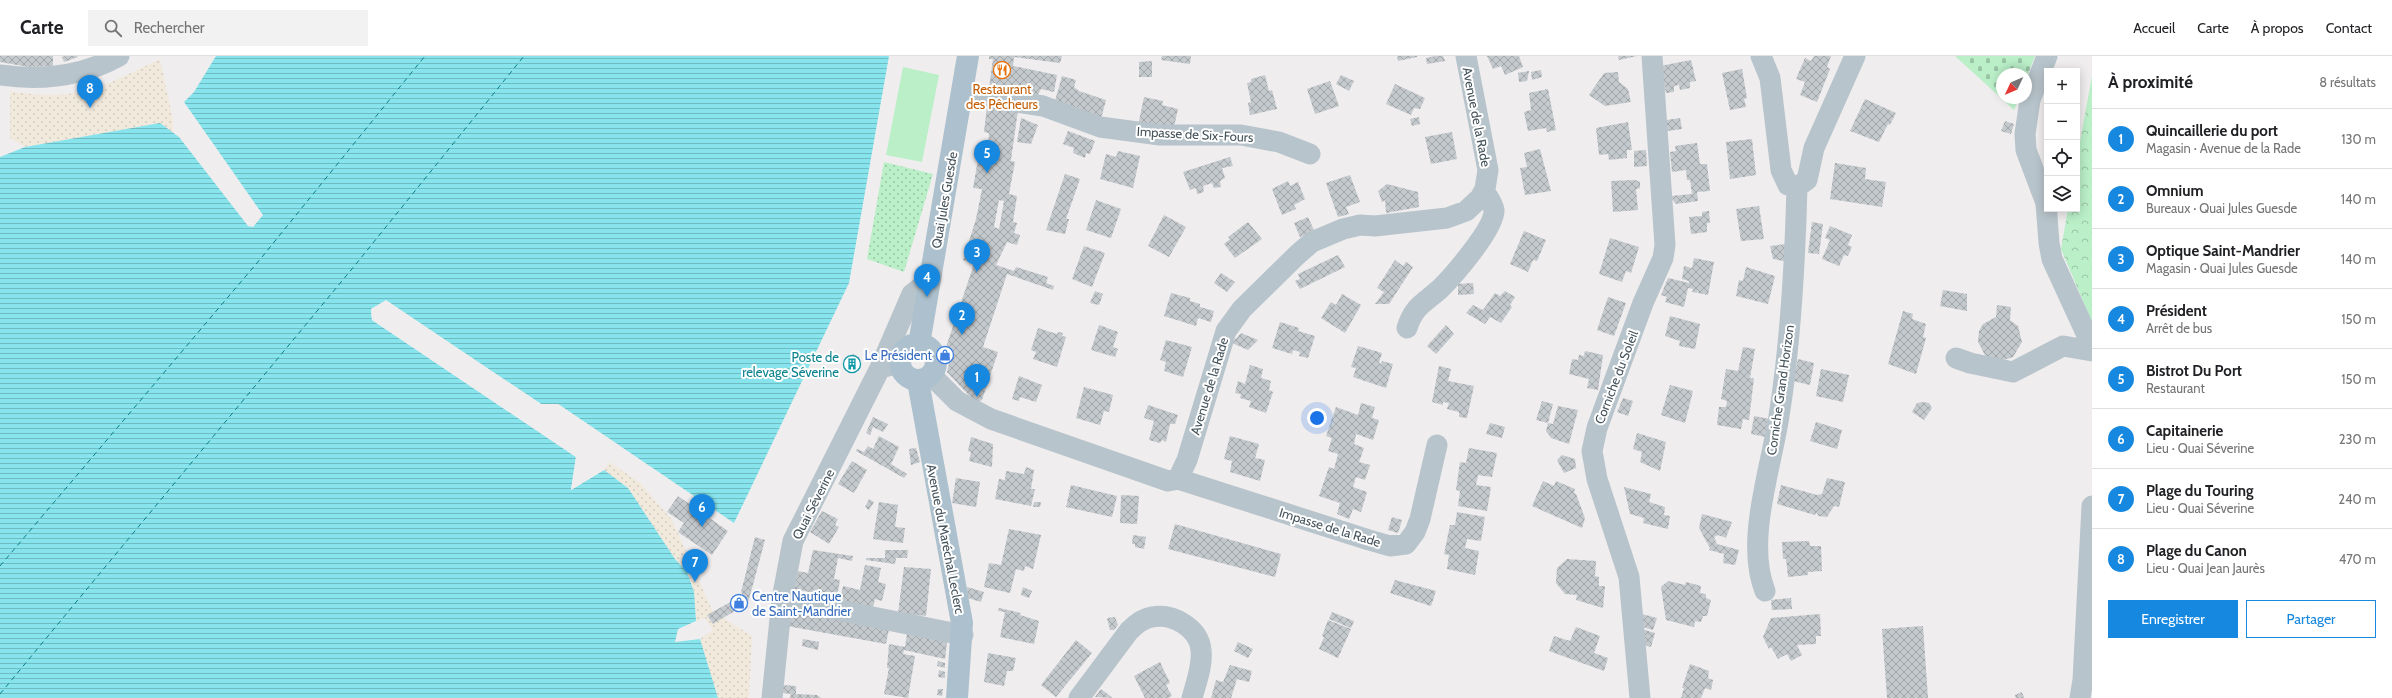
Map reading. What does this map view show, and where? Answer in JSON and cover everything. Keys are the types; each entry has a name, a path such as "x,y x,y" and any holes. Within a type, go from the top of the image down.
{"main road":[{"name":"Quai Jules Guesde","path":"919,344 968,56"},
{"path":"919,344 930,348 936,358 936,364 928,381 907,377 890,365 900,357 907,347 919,344"},
{"name":"Avenue du Maréchal Leclerc","path":"928,381 963,635 957,698"}],"street":[{"path":"0,75 49,78 80,73 119,56"},
{"name":"Avenue de la Rade","path":"1178,479 1187,460 1226,331 1242,309 1277,273 1312,242 1321,237 1360,225 1375,226 1456,216 1473,206 1484,191 1488,170 1466,56"},
{"name":"Corniche du Soleil","path":"1640,698 1629,577 1597,479 1592,451 1597,428 1643,303 1663,258 1665,245 1652,56"},
{"path":"1761,56 1770,78 1781,170 1788,184 1797,187 1807,180 1814,148 1855,56"},
{"path":"2047,56 2030,100 2025,134 2026,150 2046,203 2049,243 2052,259 2092,346"},
{"name":"Impasse de Six-Fours","path":"962,94 1043,106 1100,127 1160,135 1241,135 1278,142 1310,154"},
{"name":"Corniche Grand Horizon","path":"1765,592 1757,566 1757,539 1779,416 1789,332 1797,187"},
{"path":"1407,328 1414,311 1440,288 1486,232 1492,220 1494,211 1484,191"},
{"name":"Quai Séverine","path":"772,698 782,599 793,541 890,365 912,294 930,280"},
{"path":"1956,358 1970,363 2013,372 2063,346 2092,351"},
{"path":"928,381 958,401 991,419 1168,481 1178,479"},
{"name":"Impasse de la Rade","path":"1178,479 1369,540 1400,546 1406,544 1415,532 1438,445"},
{"path":"2080,698 2084,680 2092,506"},
{"path":"782,599 963,635"},
{"path":"1079,698 1129,631 1136,625 1152,617 1180,621 1196,635 1201,651 1192,698"}],"green space":[{"path":"1955,56 2035,56 2030,68 1996,68 1996,94"},
{"path":"903,67 939,75 922,162 886,155"},
{"path":"2092,76 2092,322 2061,249 2067,212 2080,212 2080,142"},
{"path":"2007,104 2016,104 2014,110"},
{"path":"884,162 933,174 904,272 867,259"}],"sand":[{"path":"160,59 173,120 173,134 160,123 25,147 10,138 10,91 53,95 71,94 104,85"},
{"path":"610,462 640,483 672,520 713,612 707,616 713,624 723,618 752,636 749,698 718,698 700,639 713,630 705,618 696,621 694,592 687,572 675,559 628,488 604,470"}],"water":[{"path":"216,56 889,56 849,283 734,523 558,404 541,404 386,301 371,309 372,320 576,457 571,490 604,470 628,488 675,559 687,572 694,592 696,621 678,629 675,642 700,639 718,698 0,698 0,157 25,147 160,123 179,137 248,226 253,227 263,215 184,102 194,92"}],"pier":[{"path":"386,300 541,404 558,404 620,446 619,448 557,406 540,405 386,303 373,310 373,318 577,455 573,486 605,469 571,490 576,457 372,320 371,309"}],"building":[{"path":"0,56 53,56 53,66 29,67 0,62"},
{"path":"989,56 1062,56 1060,63 1014,57 1013,66 1057,75 1054,92 1041,89 1037,97 1033,96 1034,93 1028,92 1027,101 989,88 993,59 989,59"},
{"path":"1162,56 1191,56 1190,64 1161,60"},
{"path":"1397,56 1417,56 1417,57 1398,61"},
{"path":"1443,56 1445,61 1427,64 1426,58"},
{"path":"1487,56 1519,56 1523,67 1505,75 1501,66 1493,69"},
{"path":"1618,56 1637,56 1619,60"},
{"path":"1814,56 1831,56 1827,67 1830,69 1817,102 1800,95 1805,82 1796,79 1805,58 1811,61"},
{"path":"62,57 78,57 64,62"},
{"path":"1691,60 1696,81 1690,82 1690,88 1680,90 1679,85 1674,86 1674,92 1666,93 1660,66"},
{"path":"1152,61 1152,77 1139,77 1139,62"},
{"path":"1742,69 1747,98 1744,99 1746,107 1730,110 1722,73"},
{"path":"1541,70 1542,77 1532,80 1531,72"},
{"path":"1529,71 1527,81 1519,82 1518,73"},
{"path":"1618,72 1619,82 1628,89 1631,102 1605,106 1589,95 1604,73"},
{"path":"1265,75 1269,91 1272,90 1277,109 1250,115 1248,103 1251,102 1247,83 1251,82 1251,79"},
{"path":"1341,75 1354,81 1349,91 1336,84"},
{"path":"1062,76 1076,80 1074,87 1079,91 1106,100 1101,119 1055,101"},
{"path":"1330,81 1339,106 1315,114 1307,89"},
{"path":"1395,84 1425,98 1420,109 1414,108 1411,115 1386,104"},
{"path":"1548,89 1556,130 1547,132 1546,128 1528,131 1524,112 1531,110 1529,93"},
{"path":"1144,97 1163,101 1162,105 1178,109 1173,131 1138,126"},
{"path":"1865,99 1896,113 1890,125 1888,124 1879,142 1850,131"},
{"path":"987,106 1018,110 1011,160 1009,160 1015,162 1009,194 1017,196 1013,222 1017,223 1014,233 1020,235 1017,245 1007,242 996,265 1014,271 1016,267 1048,277 1046,283 1054,286 1053,290 1007,274 983,347 998,352 982,400 976,403 947,372 950,359 943,356 974,264 963,260 976,219 982,189 973,188 979,154 987,155 989,133 984,132","holes":["999,200 1004,201 999,229 994,227"]},
{"path":"1419,117 1420,124 1412,126 1410,119"},
{"path":"1021,118 1038,125 1031,144 1017,142"},
{"path":"1680,118 1682,129 1661,132 1660,121"},
{"path":"2005,121 2014,124 2011,134 2001,131"},
{"path":"1628,122 1632,150 1627,150 1627,158 1609,160 1608,154 1599,155 1596,128"},
{"path":"1068,131 1095,141 1090,154 1086,153 1085,158 1073,153 1074,148 1063,144"},
{"path":"1452,132 1457,159 1431,164 1425,137"},
{"path":"1752,139 1756,175 1730,179 1726,142"},
{"path":"1697,143 1700,164 1707,164 1710,191 1697,192 1698,201 1676,204 1668,194 1671,196 1692,194 1690,180 1687,180 1686,170 1672,172 1670,152 1676,151 1675,146"},
{"path":"1540,149 1551,191 1525,195 1520,168 1527,167 1524,153"},
{"path":"1646,150 1647,166 1634,167 1634,151"},
{"path":"1118,151 1140,156 1133,188 1100,179 1106,154 1116,157"},
{"path":"1230,157 1233,166 1222,168 1225,178 1220,181 1221,187 1214,188 1212,183 1203,186 1204,192 1197,194 1196,188 1190,190 1183,172"},
{"path":"1835,163 1866,168 1865,179 1886,182 1882,207 1830,199"},
{"path":"1065,174 1080,179 1066,219 1069,219 1065,234 1046,230"},
{"path":"1350,175 1360,202 1346,207 1349,214 1338,217 1326,183"},
{"path":"1635,180 1640,182 1640,188 1636,189 1638,210 1613,212 1611,181"},
{"path":"1288,181 1290,186 1298,182 1305,199 1294,205 1296,209 1282,215 1272,189"},
{"path":"1387,184 1418,192 1419,207 1386,213 1385,200 1382,202 1378,191"},
{"path":"1096,200 1121,209 1111,238 1086,230"},
{"path":"1759,206 1764,239 1741,241 1736,209"},
{"path":"1709,211 1710,223 1707,223 1707,232 1691,234 1689,217 1702,216 1702,212"},
{"path":"1164,215 1186,227 1169,257 1148,246"},
{"path":"1308,217 1314,230 1300,237 1294,223"},
{"path":"1248,222 1262,239 1235,258 1224,244 1230,239 1228,237"},
{"path":"1812,222 1823,224 1819,254 1808,253"},
{"path":"1830,226 1852,235 1848,245 1852,247 1848,256 1844,255 1839,266 1822,259 1830,240 1825,238"},
{"path":"1524,231 1546,240 1537,261 1533,260 1528,272 1510,264"},
{"path":"1610,238 1639,247 1631,273 1626,271 1622,282 1599,274"},
{"path":"1785,244 1789,262 1773,259 1770,246"},
{"path":"1084,246 1105,253 1092,287 1072,279"},
{"path":"1338,255 1345,267 1300,289 1295,281 1300,279 1298,274"},
{"path":"1694,258 1714,262 1708,295 1698,293 1697,290 1697,293 1692,292 1693,289 1688,288 1684,307 1665,302 1667,297 1661,295 1668,278 1689,283 1689,281 1682,279 1684,266 1692,268"},
{"path":"1395,260 1403,266 1406,262 1413,267 1389,304 1375,304 1384,292 1377,288"},
{"path":"1746,267 1775,276 1768,304 1736,296 1739,280 1743,281"},
{"path":"1221,273 1235,282 1227,292 1214,283"},
{"path":"1473,283 1474,294 1458,295 1458,284"},
{"path":"1943,290 1967,294 1967,311 1940,306"},
{"path":"1095,291 1103,294 1099,305 1090,303"},
{"path":"1505,291 1515,297 1510,305 1512,307 1501,323 1490,317 1485,324 1466,313 1473,305 1483,310 1495,293 1500,296"},
{"path":"1171,293 1190,298 1190,301 1200,304 1200,307 1214,311 1211,322 1198,318 1196,326 1164,316"},
{"path":"1342,294 1361,305 1345,333 1321,318 1331,302 1336,305"},
{"path":"1608,297 1626,303 1614,336 1597,330"},
{"path":"1997,305 2011,307 2010,320 2018,326 2022,342 2013,357 2004,360 1986,357 1978,342 1979,331 1983,324 1996,317"},
{"path":"1903,311 1913,314 1912,319 1926,324 1923,337 1926,338 1916,374 1888,364"},
{"path":"1670,316 1700,324 1695,349 1679,346 1680,341 1665,336"},
{"path":"1280,322 1299,328 1298,331 1315,336 1308,358 1299,356 1300,352 1293,350 1292,354 1272,348"},
{"path":"1099,325 1118,332 1113,347 1118,349 1115,357 1091,350"},
{"path":"1446,325 1454,334 1436,354 1427,346"},
{"path":"1038,328 1057,334 1058,332 1063,333 1062,336 1066,337 1057,367 1033,359 1036,352 1031,350"},
{"path":"1241,333 1258,340 1248,350 1232,343"},
{"path":"1166,340 1192,347 1183,377 1164,371 1166,362 1160,360"},
{"path":"1358,346 1382,353 1379,363 1381,364 1382,361 1393,364 1386,388 1353,377 1356,368 1351,367"},
{"path":"1743,347 1755,349 1750,378 1754,378 1749,420 1743,419 1741,429 1717,425 1719,407 1726,407 1727,401 1721,399 1726,369 1738,371"},
{"path":"1585,351 1603,355 1598,390 1587,388 1589,379 1569,374 1572,359 1578,360 1579,355 1584,356"},
{"name":"Poste de relevage Séverine","path":"853,354 860,358 852,373 844,369"},
{"path":"1798,359 1814,363 1810,385 1793,381"},
{"path":"1250,365 1263,369 1261,378 1271,381 1269,390 1273,392 1266,413 1249,407 1251,401 1240,398 1241,394 1235,393 1238,381 1245,384"},
{"path":"1439,366 1451,369 1448,381 1474,386 1467,418 1459,417 1459,412 1447,409 1449,403 1443,402 1443,405 1432,402"},
{"path":"1821,369 1849,375 1843,402 1816,396"},
{"path":"1019,376 1042,385 1036,402 1020,397 1019,401 1012,399"},
{"path":"1670,385 1693,391 1685,423 1661,415"},
{"path":"1084,387 1113,395 1109,412 1104,411 1100,425 1076,418"},
{"path":"1623,398 1633,401 1628,416 1617,412"},
{"path":"1542,401 1553,404 1548,423 1536,420"},
{"path":"1361,403 1375,407 1372,418 1379,420 1373,440 1356,434 1354,444 1364,448 1359,462 1370,465 1365,480 1356,477 1353,487 1367,492 1361,512 1353,509 1349,519 1337,514 1340,503 1319,496 1329,467 1334,469 1338,454 1328,451 1332,438 1326,436 1336,407 1358,415"},
{"path":"1917,403 1929,403 1932,408 1924,420 1912,412"},
{"path":"1148,405 1178,415 1175,424 1170,424 1166,442 1162,440 1160,443 1149,440 1154,421 1144,418"},
{"path":"1558,406 1578,410 1569,444 1551,438 1546,431 1548,423 1553,424"},
{"path":"1754,416 1770,419 1766,437 1751,434"},
{"path":"873,417 888,424 883,432 873,427 870,435 866,433"},
{"path":"1816,422 1842,430 1837,449 1810,441"},
{"path":"1490,423 1505,427 1502,438 1486,434"},
{"path":"1637,433 1666,442 1660,471 1640,462 1642,452 1633,449"},
{"path":"879,436 899,447 891,464 907,474 904,478 856,451 857,449 864,452 868,446 873,449"},
{"path":"1230,436 1259,444 1255,458 1265,460 1260,481 1230,472 1232,461 1224,459"},
{"path":"971,437 993,444 992,467 969,461 971,452 968,451"},
{"path":"916,448 920,462 911,465 909,449"},
{"path":"1469,448 1497,453 1492,477 1478,475 1476,485 1491,487 1487,511 1458,506 1460,491 1456,490 1460,462 1466,463"},
{"path":"1562,455 1575,459 1576,468 1564,473 1557,460"},
{"path":"852,461 867,470 854,493 838,484"},
{"path":"1026,467 1034,470 1031,489 1035,489 1031,506 995,499 999,479 1005,480 1006,471 1024,474"},
{"path":"956,478 980,482 976,507 952,503"},
{"path":"1827,478 1845,482 1839,507 1834,506 1827,517 1818,516 1817,512 1815,515 1777,504 1781,485 1817,495 1822,494"},
{"path":"1543,481 1554,486 1556,481 1575,489 1574,493 1576,494 1585,518 1582,528 1532,506"},
{"path":"1071,485 1117,496 1112,517 1066,507"},
{"path":"1624,487 1651,494 1649,502 1665,507 1664,515 1670,516 1668,529 1643,523 1644,518 1630,514"},
{"path":"1121,495 1139,496 1137,524 1120,523"},
{"path":"678,496 728,531 712,555 678,532 684,523 667,512"},
{"path":"869,499 874,502 869,510 865,507"},
{"path":"879,502 898,505 895,527 905,528 903,543 873,539"},
{"path":"1034,502 1041,502 1040,507 1033,507"},
{"path":"822,511 838,519 835,525 839,527 829,544 810,532"},
{"path":"1457,512 1485,517 1481,541 1467,539 1465,548 1479,551 1475,575 1447,569 1449,555 1444,554 1450,525 1455,525"},
{"path":"1702,514 1732,522 1726,538 1718,535 1714,537 1717,544 1739,550 1735,565 1723,563 1724,554 1709,550 1710,548 1699,528"},
{"path":"1392,517 1402,520 1398,533 1388,530"},
{"path":"1175,524 1281,554 1275,577 1168,549"},
{"path":"1009,529 1041,535 1033,569 1025,566 1024,571 1016,569 1010,593 984,587 989,563 1001,565"},
{"path":"1133,535 1146,537 1144,549 1135,547 1135,544 1132,544"},
{"path":"755,537 765,540 748,603 713,624 707,615 743,595 741,592"},
{"path":"1809,541 1810,546 1821,546 1822,571 1808,572 1808,575 1788,577 1786,559 1783,559 1782,542"},
{"path":"813,550 853,556 852,561 838,558 834,579 840,580 837,597 825,595 823,605 817,604 820,594 794,589 798,571 808,573"},
{"path":"885,550 908,550 907,558 896,558 895,564 866,560 866,558 885,558"},
{"path":"1567,559 1596,561 1595,576 1599,577 1599,586 1605,586 1603,608 1576,600 1577,595 1565,594 1556,583 1557,568"},
{"path":"865,565 881,568 878,582 886,584 882,601 875,599 872,612 839,604 843,586 860,590"},
{"path":"904,567 931,569 926,616 898,613"},
{"path":"1395,580 1436,591 1431,606 1390,593"},
{"path":"1668,581 1685,585 1686,582 1701,586 1700,593 1706,594 1706,598 1711,600 1707,616 1703,616 1701,622 1695,621 1694,627 1666,620 1661,587"},
{"path":"967,587 984,592 981,602 968,598"},
{"path":"1023,587 1032,591 1029,598 1021,595"},
{"path":"1791,598 1792,609 1772,610 1771,600"},
{"path":"999,608 1021,613 1020,615 1039,621 1034,644 1000,637 1005,612 998,611"},
{"path":"790,611 890,624 886,644 787,626"},
{"path":"1332,612 1354,621 1351,628 1329,619"},
{"path":"1642,614 1657,618 1653,630 1639,626"},
{"path":"1820,614 1821,636 1816,636 1816,644 1797,645 1802,655 1791,661 1787,654 1778,659 1771,647 1769,649 1763,637 1771,618"},
{"path":"1115,617 1118,625 1114,630 1110,630 1107,618"},
{"path":"1328,620 1351,629 1338,658 1319,649 1324,637 1322,636"},
{"path":"1923,626 1928,698 1887,698 1882,629"},
{"path":"908,627 948,635 945,659 904,650 903,654 915,656 908,698 884,694 889,668 887,668 889,644 905,647"},
{"path":"1576,627 1600,636 1594,653 1608,658 1604,671 1549,651 1554,636 1570,641"},
{"path":"1638,628 1655,633 1651,647 1639,644"},
{"path":"803,639 819,642 818,650 802,646"},
{"path":"1076,640 1092,653 1056,697 1041,685"},
{"path":"1238,642 1253,649 1248,658 1234,651"},
{"path":"988,653 1016,658 1013,671 1007,671 1004,686 984,682"},
{"path":"938,661 945,663 945,668 937,666"},
{"path":"1160,662 1170,683 1166,685 1172,696 1168,698 1145,698 1134,676"},
{"path":"1690,664 1709,671 1708,678 1713,680 1711,690 1705,688 1701,698 1681,698 1684,688 1682,688"},
{"path":"1230,665 1252,671 1249,682 1237,679 1231,698 1211,698 1216,680 1223,682"},
{"path":"939,670 945,672 945,678 938,677"},
{"path":"783,685 796,686 796,694 817,695 821,698 790,698 791,694 782,693"},
{"path":"938,689 943,689 942,696 937,695"},
{"path":"1101,689 1113,698 1095,697"},
{"path":"2022,692 2024,698 2016,698 2015,695"}],"ferry route":[{"path":"0,566 262,257 425,56"},
{"path":"0,694 356,264 524,56"}],"place":[{"name":"Restaurant des Pêcheurs","path":"1002,70"},
{"name":"Plage du Canon","path":"90,108"},
{"name":"Bistrot Du Port","path":"987,173"},
{"name":"Optique Saint-Mandrier","path":"977,272"},
{"name":"Président","path":"927,297"},
{"name":"Omnium","path":"962,335"},
{"name":"Le Président","path":"945,355"},
{"name":"Poste de relevage Séverine","path":"852,364"},
{"name":"Quincaillerie du port","path":"977,397"},
{"name":"Capitainerie","path":"702,527"},
{"name":"Plage du Touring","path":"695,582"},
{"name":"Centre Nautique de Saint-Mandrier","path":"739,603"}]}
